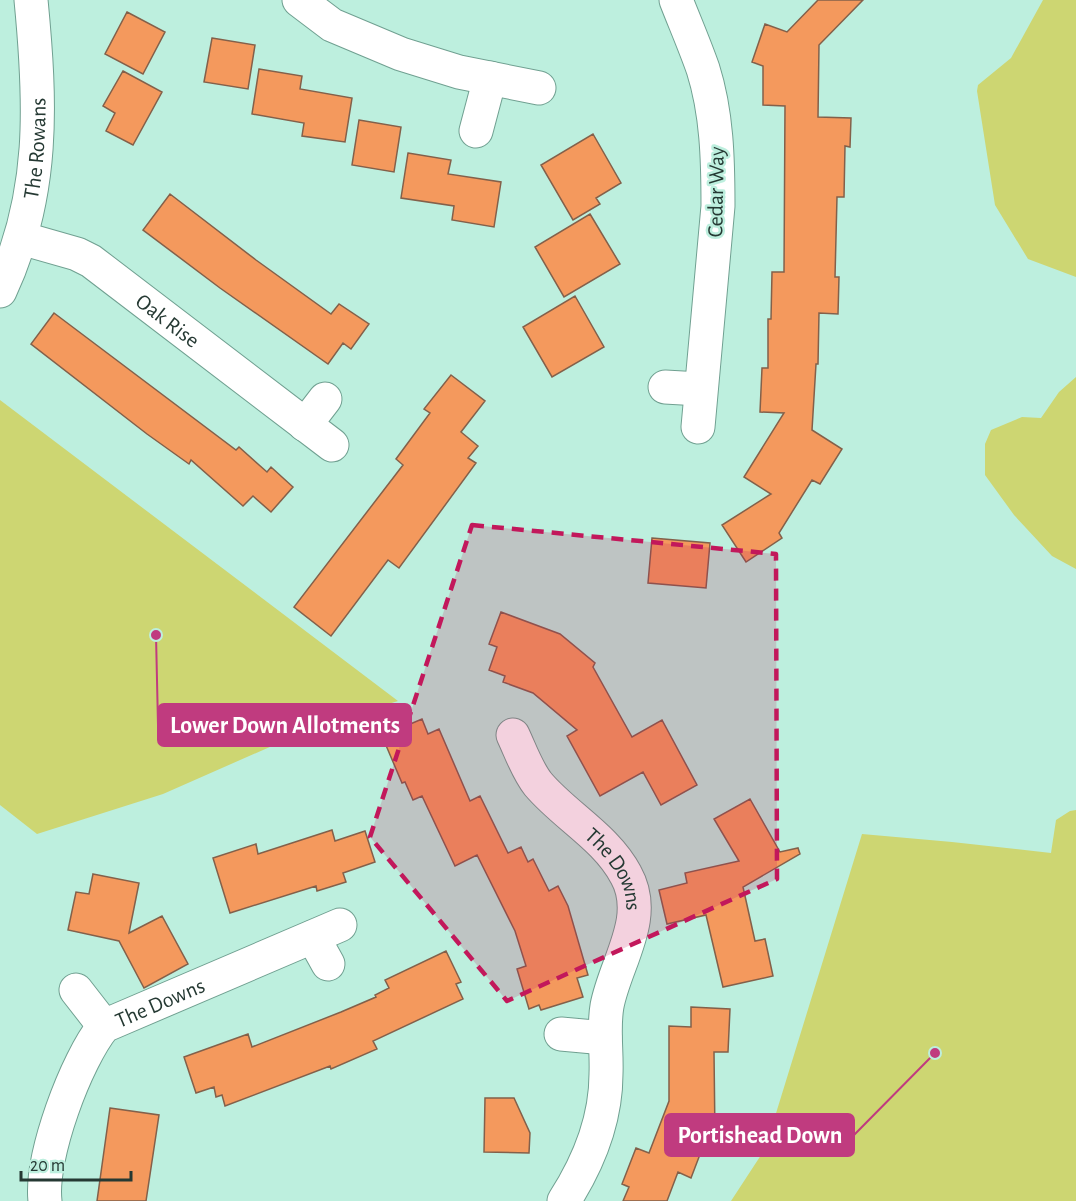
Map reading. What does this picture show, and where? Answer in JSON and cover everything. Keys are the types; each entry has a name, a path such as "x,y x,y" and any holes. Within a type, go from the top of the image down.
{"street":[{"name":"The Rowans","path":"0,291 21,238 32,194 38,116 31,0"},
{"path":"299,0 332,25 433,65 539,88"},
{"name":"Cedar Way","path":"676,0 703,69 713,115 717,151 718,206 698,427"},
{"path":"476,131 490,78"},
{"name":"Oak Rise","path":"21,238 77,254 92,261 332,445"},
{"path":"665,387 700,389"},
{"path":"305,424 325,399"},
{"name":"The Downs","path":"515,756 542,788 585,827 617,861 634,893 631,930 609,997 605,1038 606,1083 601,1119 590,1156 564,1201"},
{"name":"The Downs","path":"45,1201 46,1162 84,1056 104,1026 327,942"},
{"name":"The Downs","path":"76,990 104,1026"},
{"path":"561,1034 605,1038"}],"highlighted area":[{"path":"472,525 776,554 777,879 507,1001 370,837"}],"green space":[{"path":"1043,0 1076,0 1076,277 1028,259 995,205 977,91 978,85 1011,58"},
{"path":"1076,377 1076,569 1052,556 1014,515 985,475 985,444 991,430 1022,417 1041,418 1059,392"},
{"path":"0,400 398,701 315,727 163,794 37,834 0,805"},
{"path":"1076,810 1076,1201 731,1201 765,1149 862,834 1051,853 1056,820"}],"building":[{"path":"818,0 863,0 819,45 818,117 851,118 850,147 845,146 844,197 837,197 835,277 839,277 838,314 819,313 818,364 816,364 812,430 842,449 820,484 812,480 779,533 782,538 746,562 722,525 771,494 744,477 784,413 760,412 762,368 768,368 768,319 771,319 772,272 784,272 785,106 763,105 763,66 752,62 765,24 787,32"},
{"path":"127,12 165,32 143,74 105,54"},
{"path":"212,38 255,45 248,89 204,82"},
{"path":"259,69 302,76 300,89 352,98 345,142 302,136 304,123 252,114"},
{"path":"123,71 162,92 133,145 106,131 115,113 103,106"},
{"path":"359,120 401,127 394,172 352,165"},
{"path":"593,134 621,183 596,198 600,204 573,220 541,165"},
{"path":"408,153 451,160 448,174 501,182 494,227 452,220 454,206 401,198"},
{"path":"170,194 331,314 339,304 369,324 351,349 343,343 328,364 220,288 143,230"},
{"path":"590,214 620,264 564,297 535,247"},
{"path":"575,296 604,347 552,377 523,327"},
{"path":"54,313 236,450 239,447 267,472 271,467 293,487 271,512 253,496 243,506 191,460 189,464 147,434 31,344"},
{"path":"451,375 485,401 461,432 478,446 468,458 476,463 399,568 388,560 331,636 294,607 403,465 396,459 430,413 424,409"},
{"path":"652,538 710,543 706,588 648,583"},
{"path":"501,612 560,634 595,663 593,667 632,737 662,720 697,785 661,805 643,772 600,796 567,736 577,730 533,693 503,682 505,676 489,670 497,647 489,644"},
{"path":"422,719 428,734 439,729 470,801 480,796 508,853 521,847 528,862 533,859 549,891 558,886 568,906 588,975 577,978 583,997 541,1010 539,1005 529,1009 517,969 526,966 515,931 477,855 455,866 422,796 413,800 405,782 402,783 382,736"},
{"path":"750,799 780,852 798,848 800,854 743,887 755,941 765,939 773,976 723,987 706,915 667,924 659,890 687,883 685,873 739,861 714,819"},
{"path":"332,830 335,841 365,831 375,862 343,873 346,882 317,891 316,886 230,913 213,858 256,844 258,854"},
{"path":"93,874 139,883 129,933 162,916 188,964 144,988 119,941 68,930 76,892 89,894"},
{"path":"446,951 461,982 456,984 463,999 373,1041 377,1049 331,1069 330,1066 225,1106 222,1095 216,1097 214,1087 196,1093 184,1057 248,1034 252,1047 341,1012 376,997 375,995 389,988 385,980"},
{"path":"691,1007 730,1009 728,1052 714,1052 715,1136 707,1136 691,1178 678,1172 667,1201 623,1201 629,1187 622,1184 636,1148 649,1153 669,1101 669,1026 691,1027"},
{"path":"485,1098 514,1098 530,1133 529,1153 484,1152"},
{"path":"110,1108 159,1115 146,1201 97,1201"}],"place":[{"name":"Lower Down Allotments","path":"156,635"},
{"name":"Portishead Down","path":"935,1053"}]}
